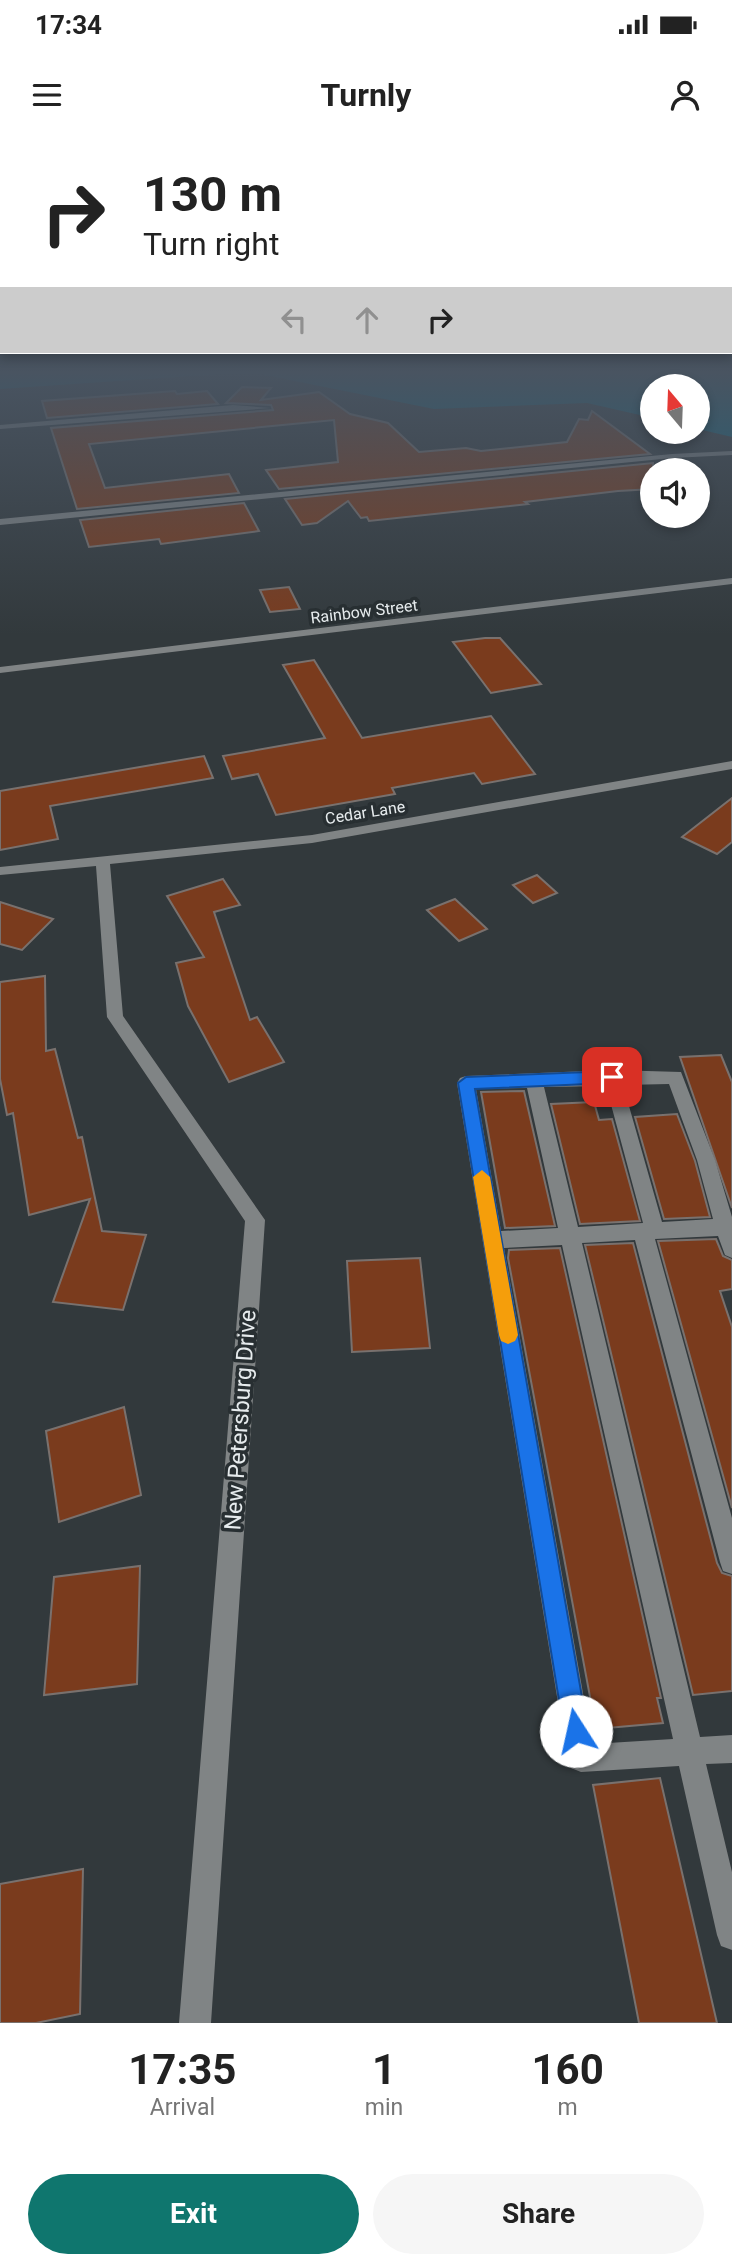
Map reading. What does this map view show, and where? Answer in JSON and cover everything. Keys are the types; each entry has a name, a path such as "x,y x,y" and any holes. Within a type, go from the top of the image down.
{"street":[{"path":"0,522 633,460"},
{"name":"Rainbow Street","path":"0,670 732,581"},
{"name":"Cedar Lane","path":"0,871 378,829 732,765"},
{"name":"New Petersburg Drive","path":"103,860 115,1017 255,1220 195,2023"},
{"path":"612,1077 732,1562"},
{"path":"732,1249 706,1160 676,1077 466,1083 581,1758 732,1749"},
{"path":"534,1080 732,1935"},
{"path":"492,1240 725,1227"}],"building":[{"path":"61,460 95,460 105,488 229,474 239,493 77,509"},
{"path":"338,460 588,460 279,489 266,470 338,462"},
{"path":"640,464 640,490 369,521 367,517 361,518 348,501 317,523 302,525 285,499"},
{"path":"244,503 259,531 161,544 159,539 89,547 80,520"},
{"path":"289,587 300,609 270,612 260,590"},
{"path":"500,638 541,684 491,693 453,642"},
{"path":"314,660 362,738 491,716 535,774 482,784 474,773 392,788 395,794 276,815 258,774 232,779 223,756 325,738 283,665"},
{"path":"204,756 213,778 50,806 58,839 0,850 0,791"},
{"path":"732,798 732,842 717,854 682,837"},
{"path":"537,875 557,893 533,903 513,885"},
{"path":"223,879 240,905 214,912 250,1020 257,1017 284,1062 229,1082 188,1006 176,963 204,957 167,896"},
{"path":"455,899 487,929 459,941 427,910"},
{"path":"0,902 53,919 22,950 0,944"},
{"path":"45,976 46,1051 55,1049 78,1138 82,1137 102,1231 146,1235 123,1310 53,1302 90,1199 29,1215 13,1113 7,1115 0,1079 0,982"},
{"path":"721,1055 732,1082 732,1208 680,1057"},
{"path":"524,1091 555,1226 505,1228 481,1092"},
{"path":"594,1102 599,1120 612,1119 640,1221 580,1224 551,1104"},
{"path":"677,1114 695,1161 710,1217 664,1219 635,1117"},
{"path":"716,1239 723,1256 732,1260 732,1289 720,1291 732,1327 732,1508 658,1241"},
{"path":"633,1243 717,1563 722,1573 732,1576 732,1691 693,1695 585,1245"},
{"path":"560,1248 661,1698 657,1698 663,1723 596,1729 508,1258 509,1250"},
{"path":"420,1258 430,1348 352,1352 347,1261"},
{"path":"124,1407 141,1495 59,1522 46,1431"},
{"path":"140,1566 137,1684 44,1695 54,1577"},
{"path":"660,1778 717,2023 639,2023 593,1785"},
{"path":"83,1869 80,2014 36,2023 0,2023 0,1884"}],"slow traffic":[{"path":"482,1177 508,1335"}],"route":[{"path":"576,1731 466,1083 612,1077"}]}
